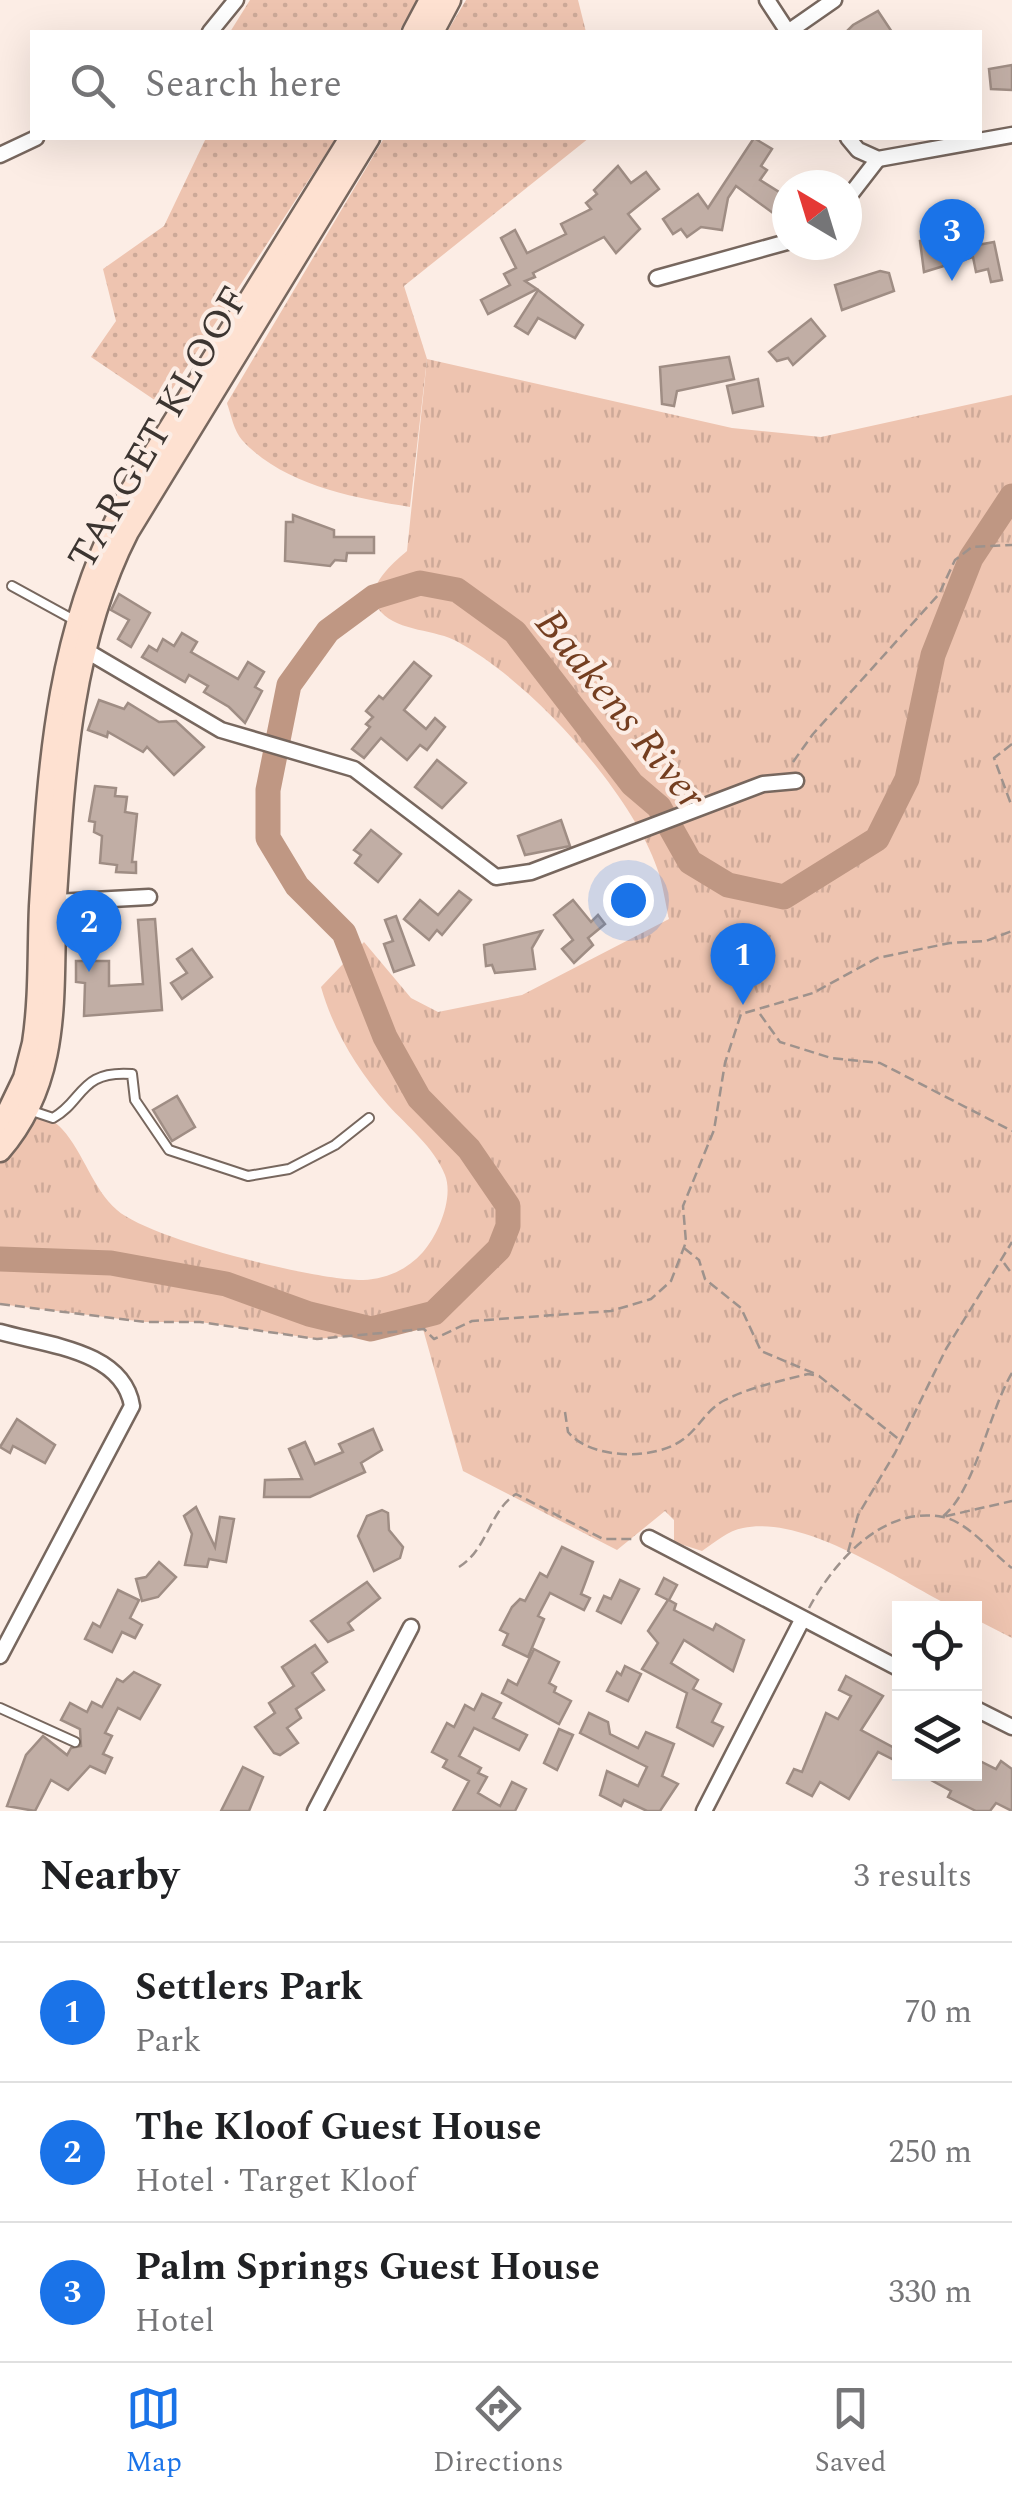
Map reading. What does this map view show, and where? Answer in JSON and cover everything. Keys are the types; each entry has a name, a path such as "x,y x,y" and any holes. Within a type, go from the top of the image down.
{"main road":[{"path":"414,30 430,0"},
{"path":"434,30 450,0"},
{"name":"TARGET KLOOF","path":"14,1120 39,1002 47,794 78,646 111,566 175,437 349,140"},
{"name":"TARGET KLOOF","path":"14,1120 44,1072 55,1014 56,902 78,646 74,620 108,533 369,140"},
{"path":"0,1151 14,1120"}],"street":[{"path":"212,30 236,0"},
{"path":"766,0 787,30"},
{"path":"791,30 834,0"},
{"path":"850,140 858,150 878,159 1012,135"},
{"path":"0,155 32,140"},
{"path":"862,179 878,159"},
{"path":"657,278 772,246"},
{"path":"78,646 205,721 252,741 354,769 496,878 522,875 763,784 796,780"},
{"path":"56,902 149,897"},
{"path":"0,1332 106,1365 124,1381 132,1406 0,1656"},
{"path":"649,1538 801,1622 892,1665"},
{"path":"704,1811 801,1622"},
{"path":"316,1811 411,1626"},
{"path":"982,1712 1012,1727"}],"lane":[{"path":"12,586 74,620"},
{"path":"14,1120 53,1118 83,1086 109,1076 132,1074 135,1100 168,1150 256,1176 300,1164 369,1118"},
{"path":"0,1708 75,1742"}],"path":[{"path":"794,762 813,734 939,594 955,560 972,547 1012,545"},
{"path":"1012,744 994,758 1012,807"},
{"path":"0,1304 145,1322 200,1322 317,1339 424,1329 434,1339 472,1321 611,1311 650,1299 671,1281 684,1247 683,1206 714,1130 725,1063 742,1014 813,993 877,958 986,941 1012,932"},
{"path":"760,1014 780,1042 830,1058 880,1063 1012,1131"},
{"path":"848,1552 853,1524 901,1441 946,1349 1012,1242"},
{"path":"684,1247 699,1260 704,1279 741,1308 761,1351 819,1376 901,1441"},
{"path":"1003,1260 1012,1274"},
{"path":"942,1517 973,1466 996,1402 1012,1373"},
{"path":"565,1412 568,1432 591,1450 605,1455 658,1449 683,1440 708,1411 732,1396 777,1382 819,1376"},
{"path":"459,1567 477,1556 507,1501 516,1494 603,1540 649,1538"},
{"path":"801,1622 822,1583 848,1552 890,1526 1012,1502"},
{"path":"942,1517 1012,1568"}],"green space":[{"path":"250,0 417,0 400,30 231,30"},
{"path":"466,0 578,0 586,30 448,30"},
{"path":"205,140 335,140 162,405 91,357 116,321 103,269 164,226"},
{"path":"383,140 586,140 404,286 427,359 410,507 343,494 278,468 242,440 227,403"},
{"path":"427,359 732,428 821,437 1012,395 1012,1638 982,1623 982,1601 941,1601 851,1553 795,1531 743,1528 702,1551 674,1542 674,1520 665,1511 617,1550 463,1471 423,1329 317,1339 200,1322 145,1322 0,1304 0,1102 57,1124 70,1138 108,1201 135,1221 197,1245 274,1266 341,1278 380,1278 410,1264 429,1245 443,1216 447,1184 434,1155 357,1064 332,1019 321,987 364,942 411,998 438,1012 522,995 669,919 659,874 644,837 625,805 574,740 516,683 486,660 449,638 398,623 375,604 380,578 407,551"}],"building":[{"path":"878,11 891,30 848,30"},
{"path":"1012,65 1012,90 991,89 989,69"},
{"path":"753,140 772,149 761,166 767,170 760,180 772,188 772,212 736,186 728,198 722,230 701,227 687,237 681,229 673,234 663,219 698,194 708,208"},
{"path":"618,166 631,183 646,172 659,189 628,214 640,229 616,253 604,237 533,273 535,277 525,281 537,289 488,314 481,300 510,285 504,274 516,268 501,238 515,230 527,253 566,234 561,224 591,209 586,203 597,194 594,190"},
{"path":"968,230 972,246 994,242 1002,280 991,282 988,269 976,272 973,257 924,272 920,241"},
{"path":"880,271 889,273 894,291 842,310 835,285"},
{"path":"538,290 583,325 575,338 538,318 528,334 515,326"},
{"path":"811,319 825,336 793,365 788,358 777,361 769,352"},
{"path":"729,357 734,379 677,391 674,406 662,404 660,367"},
{"path":"758,379 763,406 733,413 727,386"},
{"path":"293,515 334,530 334,537 374,537 374,553 347,553 346,561 335,560 330,566 285,561 286,522 293,522"},
{"path":"119,594 150,613 131,647 118,639 129,620 111,610"},
{"path":"182,633 197,642 191,652 238,679 248,662 264,672 255,687 262,691 245,723 229,707 204,692 208,686 189,675 185,682 142,657 149,646 157,651 163,639 174,646"},
{"path":"414,662 431,676 404,710 426,729 435,718 445,727 427,750 420,745 407,760 381,738 364,758 352,749 370,727 366,724 373,717 366,711 379,696 383,699"},
{"path":"99,700 124,709 128,703 159,722 176,721 204,747 174,775 147,747 143,752 108,732 107,737 88,730"},
{"path":"437,760 466,783 442,808 415,787"},
{"path":"95,786 116,788 115,796 127,797 125,812 137,814 132,862 136,862 136,873 116,872 117,865 100,863 102,836 94,832 95,822 89,821"},
{"path":"561,820 570,846 525,855 518,836"},
{"path":"371,830 401,854 378,882 355,863 361,855 354,850"},
{"path":"459,891 471,900 442,935 437,930 429,940 404,919 420,900 438,915"},
{"path":"573,900 591,922 598,915 605,924 588,938 593,945 574,963 562,949 573,940 554,915"},
{"path":"396,916 414,965 394,972 384,944 393,941 385,920"},
{"path":"155,919 162,1010 84,1016 85,983 76,982 76,961 109,961 109,986 143,984 138,920"},
{"path":"542,931 532,948 535,969 495,973 492,965 486,966 484,945"},
{"path":"192,949 212,977 182,999 171,983 187,973 177,959"},
{"path":"177,1096 195,1127 172,1141 153,1110"},
{"path":"17,1419 55,1445 45,1463 13,1446 10,1453 0,1447"},
{"path":"373,1429 382,1450 361,1463 365,1472 310,1497 264,1497 265,1480 302,1479 289,1449 305,1442 315,1464 343,1452 339,1444"},
{"path":"196,1507 215,1547 220,1517 234,1519 226,1562 209,1559 207,1567 185,1565 192,1534 184,1516"},
{"path":"382,1510 388,1513 389,1530 403,1547 400,1558 374,1571 358,1536 367,1516"},
{"path":"562,1547 593,1562 581,1594 590,1598 584,1610 550,1593 538,1616 544,1619 528,1657 503,1645 508,1634 500,1630 512,1607 520,1599 525,1601 540,1573 547,1577"},
{"path":"159,1562 176,1577 158,1597 142,1601 136,1579 146,1577"},
{"path":"664,1578 677,1585 669,1600 676,1604 674,1610 713,1630 716,1624 744,1640 733,1671 684,1640 671,1663 698,1680 693,1689 721,1704 712,1722 723,1727 713,1746 677,1727 687,1693 642,1669 658,1643 648,1631 668,1600 656,1594"},
{"path":"620,1580 639,1589 621,1623 597,1611 604,1596 611,1599"},
{"path":"367,1582 380,1598 348,1623 353,1630 328,1642 311,1621"},
{"path":"118,1590 139,1600 130,1618 142,1625 135,1638 122,1632 112,1652 85,1639 93,1623 100,1627"},
{"path":"315,1645 327,1662 312,1673 324,1690 296,1709 301,1718 287,1728 298,1743 280,1755 274,1753 255,1727 275,1713 269,1703 294,1686 282,1667"},
{"path":"534,1649 559,1662 549,1683 556,1687 554,1692 571,1701 559,1724 502,1693 508,1680 517,1685"},
{"path":"625,1666 641,1674 628,1701 607,1691"},
{"path":"134,1672 160,1685 140,1719 118,1708 105,1733 112,1736 103,1754 112,1758 105,1773 90,1766 68,1790 51,1780 35,1811 7,1806 26,1755 43,1736 67,1755 71,1748 81,1746 80,1729 61,1720 70,1703 87,1712 92,1702 102,1707 117,1679 123,1682"},
{"path":"846,1676 883,1696 861,1730 892,1747 892,1759 878,1752 849,1799 820,1782 812,1796 787,1783 794,1769 802,1772 826,1713 838,1719 851,1696 839,1690"},
{"path":"482,1694 501,1703 493,1718 527,1735 519,1750 474,1728 459,1756 481,1768 478,1773 487,1777 478,1793 500,1806 512,1782 526,1789 515,1811 453,1811 469,1781 443,1767 447,1760 432,1752 447,1723 454,1727 465,1705 474,1710"},
{"path":"589,1713 608,1722 610,1734 638,1748 646,1732 674,1744 662,1776 678,1784 660,1811 647,1811 624,1800 621,1806 600,1795 607,1771 638,1786 647,1767 580,1733"},
{"path":"559,1729 573,1735 557,1770 544,1763"},
{"path":"1001,1761 1012,1769 1012,1811 996,1803 990,1811 976,1811 948,1797 951,1791 933,1781 982,1781 982,1762 996,1769"},
{"path":"243,1767 263,1777 249,1811 221,1811"}],"waterway":[{"name":"Baakens River","path":"0,1259 111,1263 226,1284 309,1314 371,1329 434,1313 499,1249 508,1226 508,1206 469,1149 419,1098 385,1037 344,933 297,886 268,838 268,790 289,685 328,631 374,597 420,583 457,590 515,632 632,784 659,807 690,862 728,885 784,897 877,839 907,779 933,655 971,558 1012,496"}],"place":[{"name":"Palm Springs Guest House","path":"952,281"},
{"name":"The Kloof Guest House","path":"89,972"},
{"name":"Settlers Park","path":"743,1005"}]}
